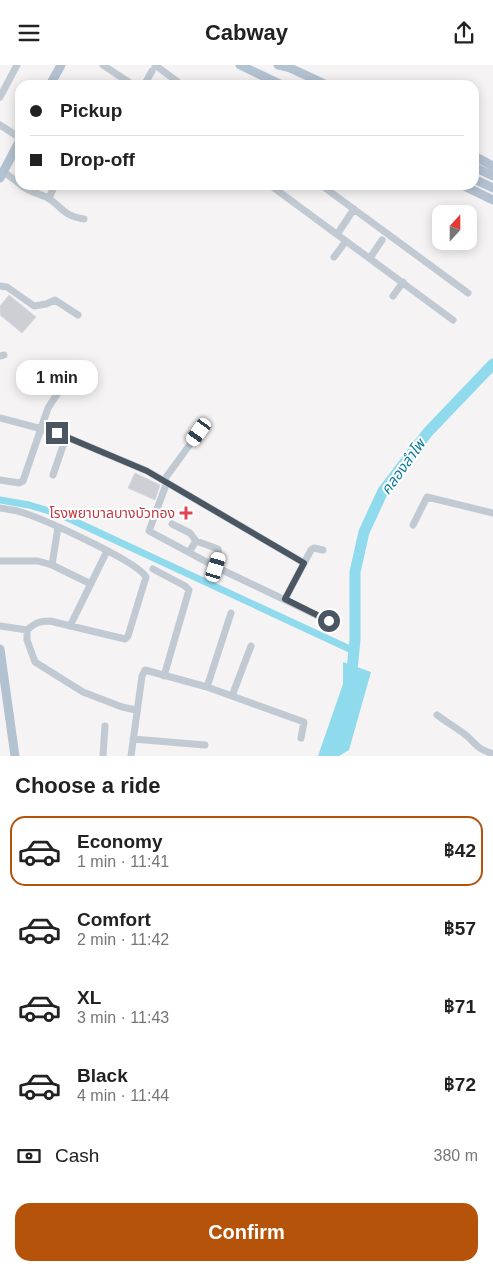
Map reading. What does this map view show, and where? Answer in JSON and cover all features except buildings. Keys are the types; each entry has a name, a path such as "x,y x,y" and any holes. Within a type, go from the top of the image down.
{"main road":[{"path":"53,80 61,65"},
{"path":"240,65 269,80"},
{"path":"276,65 304,80"},
{"path":"276,65 290,68 316,80"},
{"path":"2,175 15,149"},
{"path":"479,158 493,165"},
{"path":"479,170 493,177"},
{"path":"479,181 493,188"},
{"path":"473,190 493,199"},
{"path":"0,649 15,756"}],"street":[{"path":"0,97 17,65"},
{"path":"104,65 126,80"},
{"path":"147,80 153,68 173,80"},
{"path":"0,125 15,136"},
{"path":"2,175 15,182"},
{"path":"28,190 49,198 61,210 72,217 84,219"},
{"path":"49,198 53,190"},
{"path":"277,190 453,319"},
{"path":"328,190 468,293"},
{"path":"338,233 354,209"},
{"path":"370,258 382,240"},
{"path":"334,257 346,241"},
{"path":"393,296 402,282"},
{"path":"0,286 7,287 34,306 55,300 78,315"},
{"path":"0,480 19,483 23,481 48,408 69,376"},
{"path":"0,418 66,437 133,464 166,481 304,563"},
{"path":"199,432 166,481 150,531 216,567 329,621"},
{"path":"53,475 66,437"},
{"path":"413,525 427,497 493,513"},
{"path":"0,508 25,513 58,527 135,566 146,577 128,636 123,640 70,626 42,621 27,630 0,626"},
{"path":"172,524 190,533 196,541 218,549 220,555 216,567"},
{"path":"52,565 58,527"},
{"path":"189,553 196,541"},
{"path":"285,599 313,548 323,550"},
{"path":"70,626 107,551"},
{"path":"0,561 29,560 52,565 91,583"},
{"path":"153,569 189,590 164,675"},
{"path":"207,687 230,613"},
{"path":"27,630 27,640 35,662 83,693 136,710"},
{"path":"232,696 251,646"},
{"path":"131,756 136,710 143,673 146,670 207,687 304,722 301,738"},
{"path":"437,715 469,738 480,749 493,753"},
{"path":"104,756 105,726"},
{"path":"133,739 204,745"}],"water":[{"path":"343,662 371,672 349,750 339,756 318,756 343,684"}],"waterway":[{"name":"คลองลำโพ","path":"351,680 355,640 355,572 364,532 383,491 428,432 493,364"},
{"path":"0,500 29,505 59,514 354,651"}],"place":[{"name":"โรงพยาบาลบางบัวทอง","path":"186,513"}],"route":[{"path":"57,433 147,471 304,563 285,599 329,621"}]}
